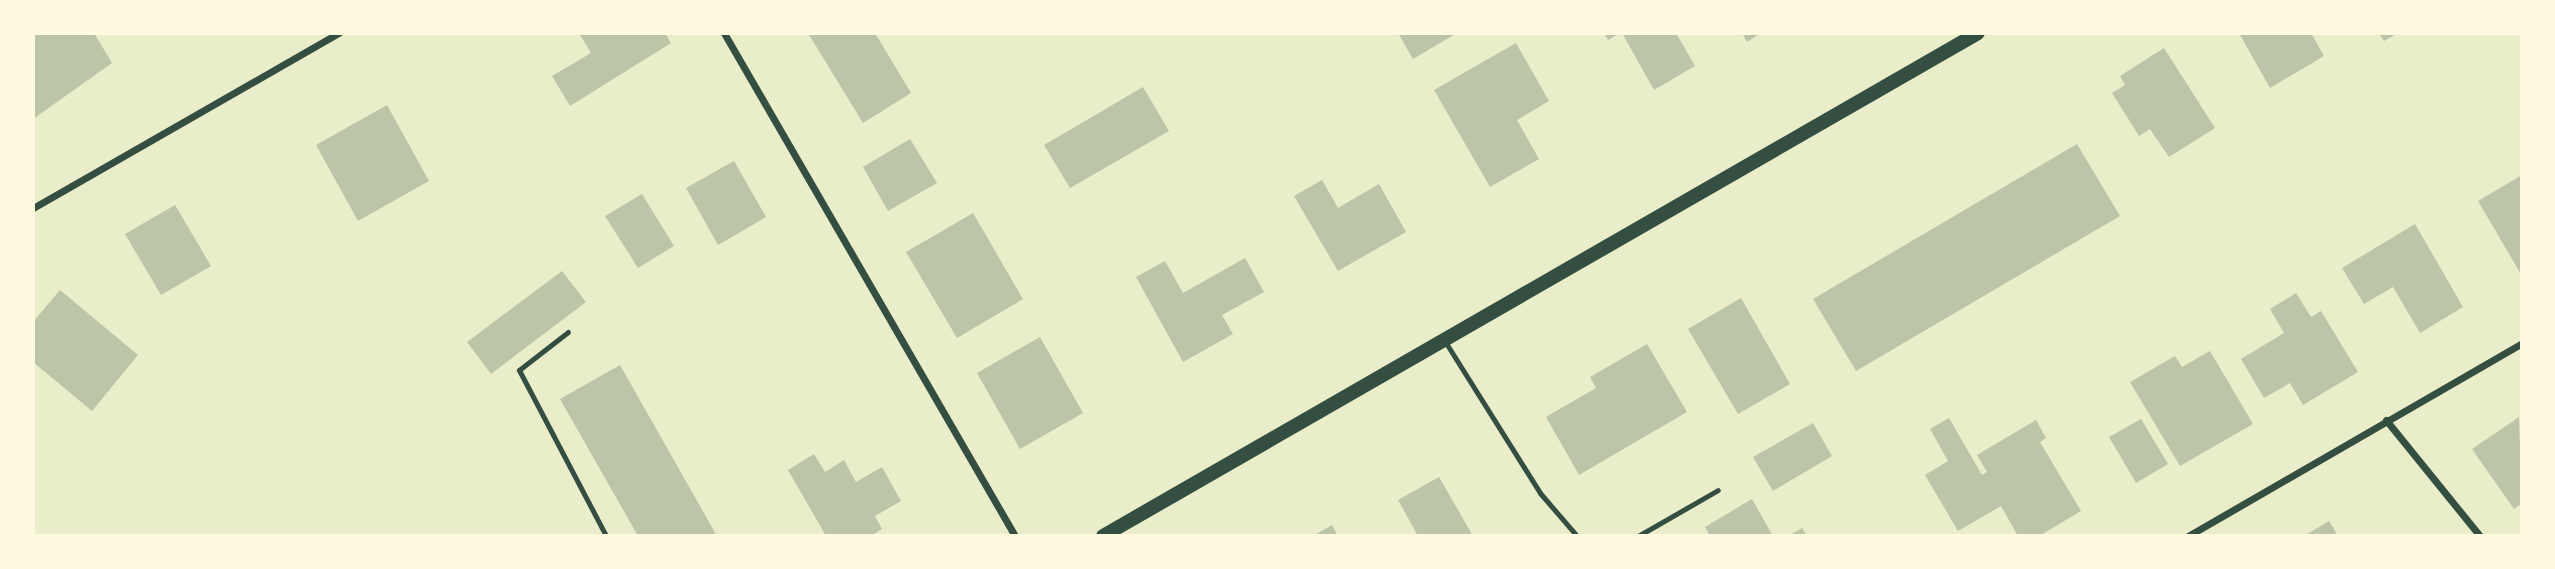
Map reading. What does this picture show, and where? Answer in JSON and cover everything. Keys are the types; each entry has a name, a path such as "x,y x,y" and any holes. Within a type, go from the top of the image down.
{"main road":[{"path":"1103,536 1123,531 1444,340 1978,33"}],"street":[{"path":"33,208 339,33"},
{"path":"724,33 1015,536"},
{"path":"2188,536 2522,343"},
{"path":"2386,420 2480,536"}],"lane":[{"path":"568,332 519,370 606,536"},
{"path":"1444,340 1540,493 1577,536"},
{"path":"1638,536 1718,490"}],"building":[{"path":"33,33 94,33 112,63 33,119"},
{"path":"579,33 665,33 671,43 570,106 552,76 591,53"},
{"path":"808,33 875,33 911,93 863,123"},
{"path":"1398,33 1457,33 1413,59"},
{"path":"1604,33 1620,33 1608,40"},
{"path":"1622,33 1676,33 1695,66 1654,90"},
{"path":"1742,33 1761,33 1747,42"},
{"path":"2239,33 2311,33 2324,56 2270,88"},
{"path":"2379,33 2398,33 2384,41"},
{"path":"1516,43 1549,101 1517,120 1539,159 1490,187 1434,90"},
{"path":"2164,48 2215,128 2169,157 2150,129 2139,136 2112,93 2125,85 2120,76"},
{"path":"1143,87 1169,131 1070,188 1044,145"},
{"path":"387,105 429,181 358,221 316,145"},
{"path":"910,139 937,183 888,211 863,167"},
{"path":"2077,144 2120,216 1856,371 1813,299"},
{"path":"734,161 766,217 718,245 686,188"},
{"path":"2522,175 2522,276 2478,201"},
{"path":"1322,180 1338,208 1379,184 1406,232 1338,271 1294,196"},
{"path":"642,194 674,246 638,268 605,216"},
{"path":"175,205 211,266 161,295 125,234"},
{"path":"973,213 1023,299 957,338 906,252"},
{"path":"2415,224 2463,307 2420,333 2393,287 2364,304 2342,268"},
{"path":"1245,258 1264,292 1222,315 1233,334 1183,362 1136,277 1165,261 1183,293"},
{"path":"562,271 586,302 491,374 467,342"},
{"path":"60,290 138,355 92,411 33,362 33,322"},
{"path":"2296,293 2311,317 2321,311 2358,372 2303,405 2290,383 2264,398 2241,359 2284,333 2270,309"},
{"path":"1741,298 1790,384 1738,414 1688,329"},
{"path":"1040,337 1083,413 1020,449 977,373"},
{"path":"1647,344 1687,412 1579,475 1546,417 1596,388 1590,377"},
{"path":"2210,351 2253,424 2180,466 2130,382 2175,356 2182,367"},
{"path":"620,365 717,536 638,536 560,399"},
{"path":"2519,417 2522,503 2514,509 2472,449"},
{"path":"1949,418 1982,475 1987,472 1977,455 2036,420 2046,438 2040,442 2081,511 2039,536 2018,536 2001,506 1958,531 1925,475 1948,461 1930,429"},
{"path":"2141,419 2168,464 2136,483 2109,437"},
{"path":"1813,423 1832,456 1773,491 1753,457"},
{"path":"814,454 825,472 844,460 856,482 882,467 901,501 875,516 882,529 871,536 826,536 788,470"},
{"path":"1439,477 1473,536 1418,536 1398,500"},
{"path":"1752,499 1773,536 1710,536 1705,527"},
{"path":"2329,521 2338,536 2304,536"},
{"path":"1332,525 1338,536 1313,536"},
{"path":"1802,528 1807,536 1788,536"}]}
